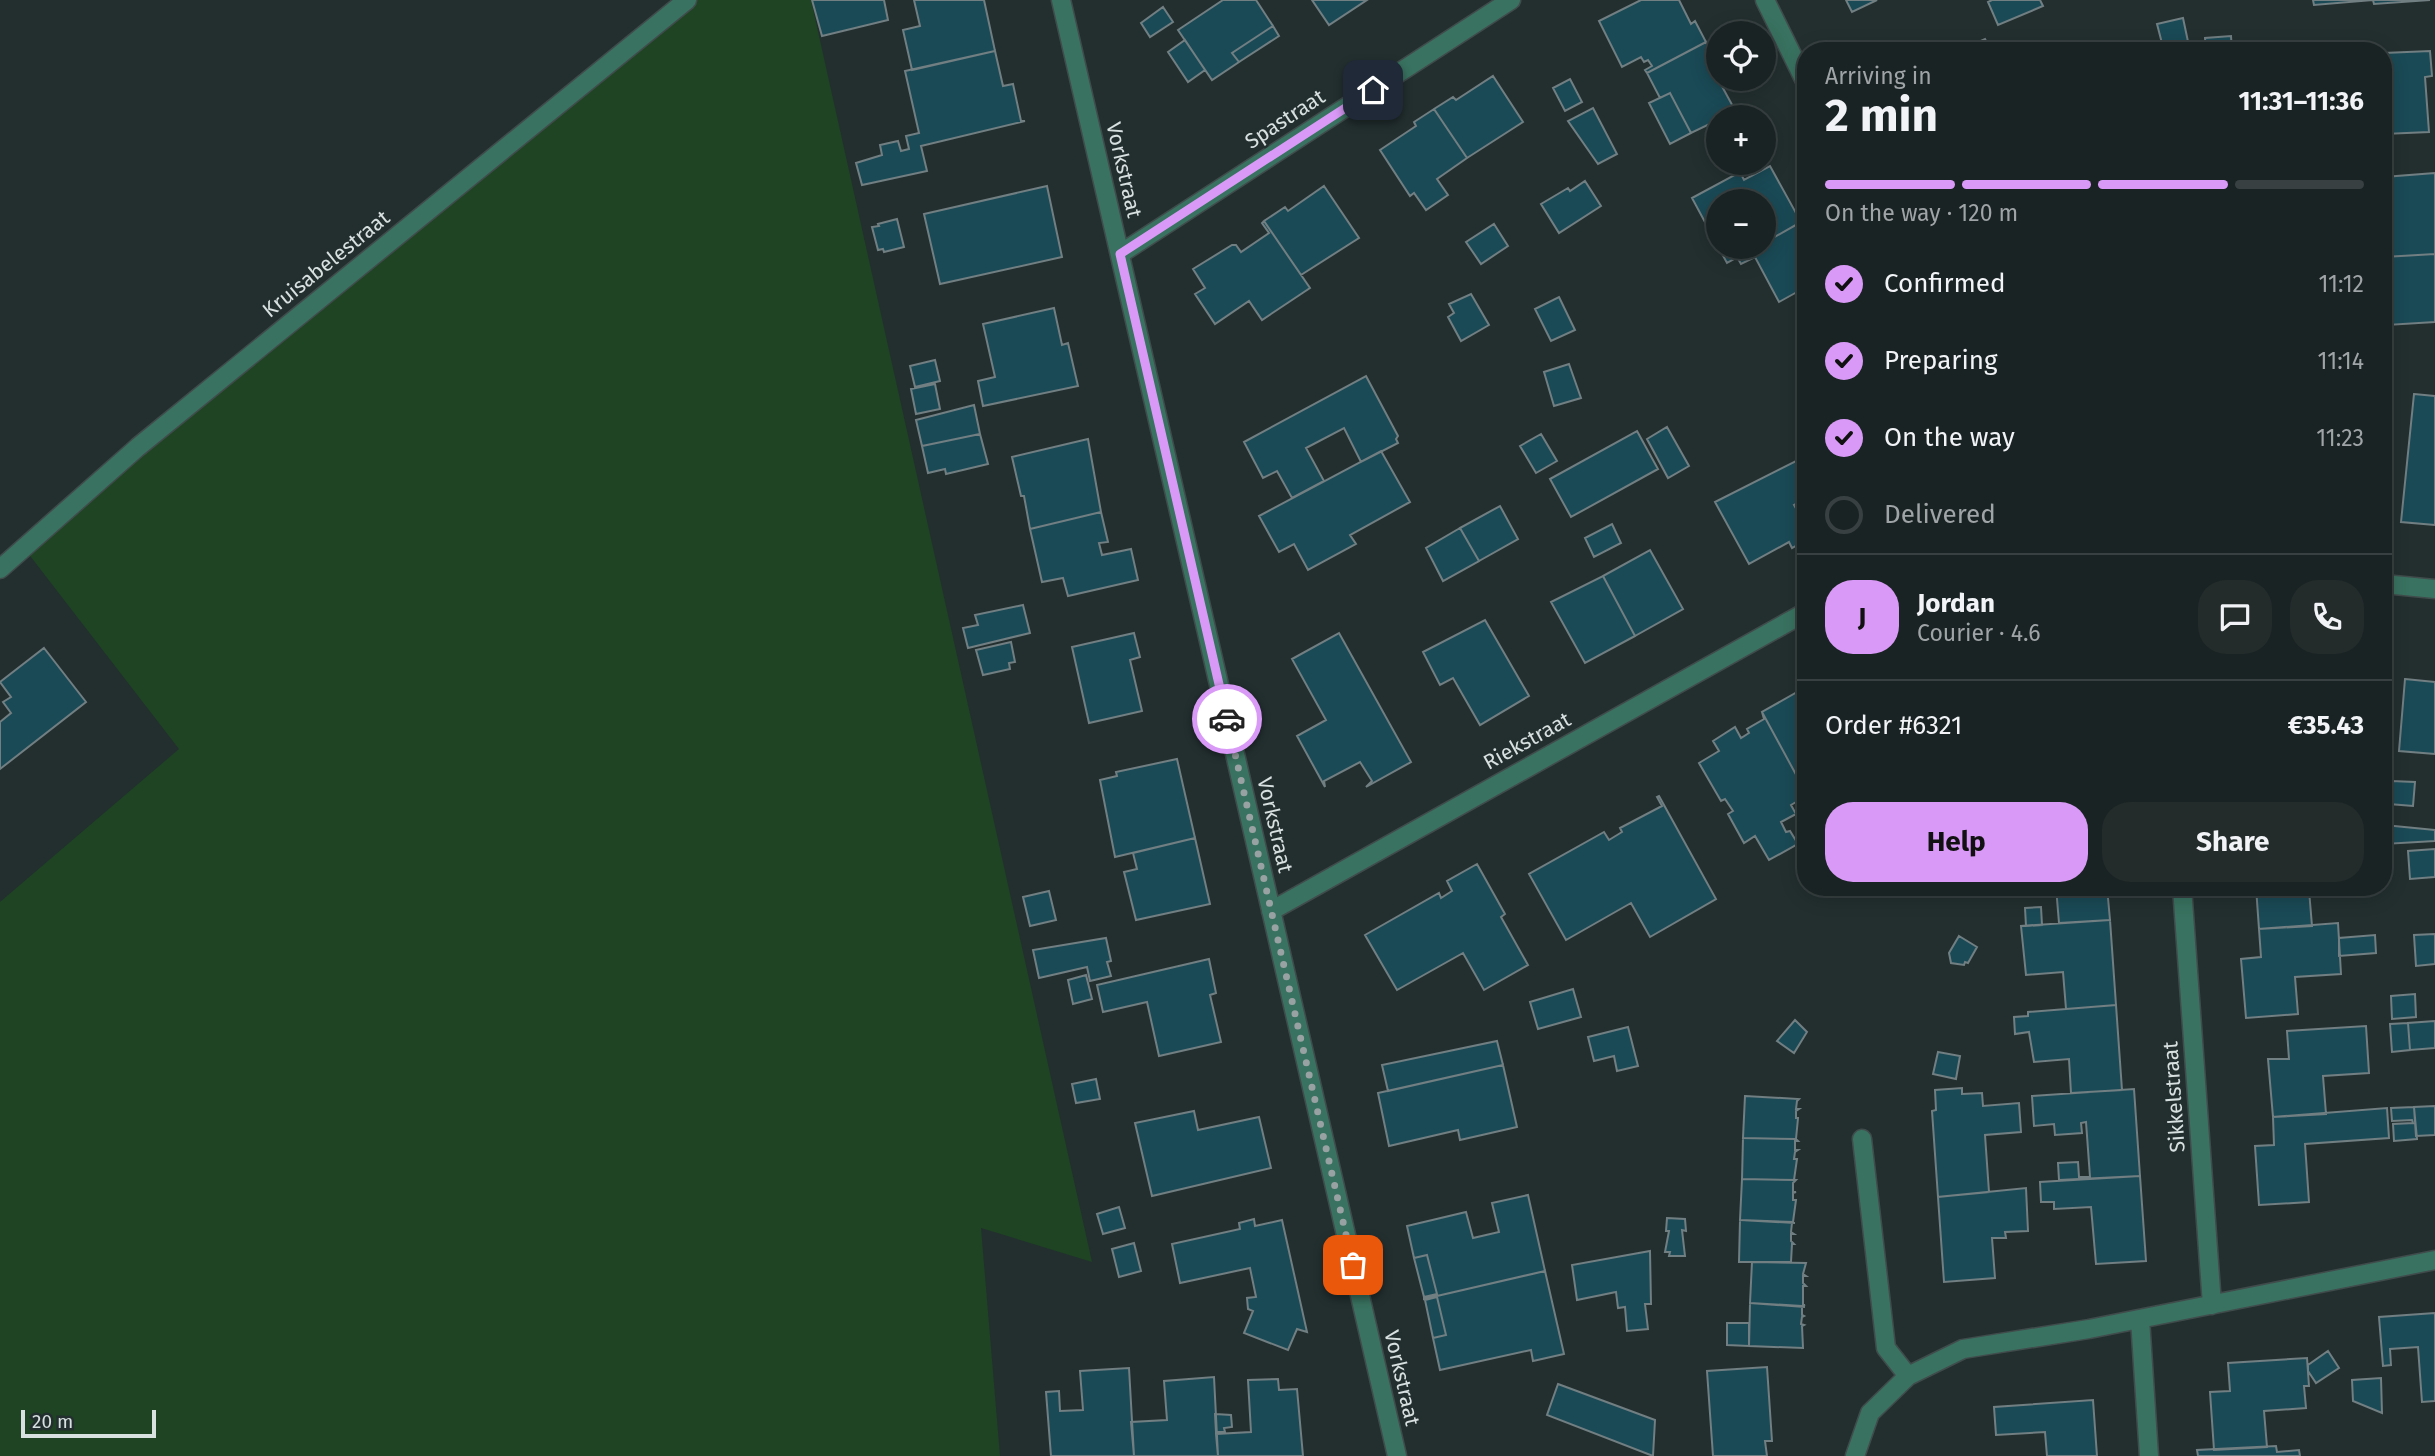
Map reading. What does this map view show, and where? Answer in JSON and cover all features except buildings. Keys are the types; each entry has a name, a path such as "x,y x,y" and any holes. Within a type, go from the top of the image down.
{"street":[{"name":"Kruisabelestraat","path":"0,569 138,447 687,0"},
{"name":"Vorkstraat","path":"1061,0 1397,1456"},
{"name":"Spastraat","path":"1120,254 1511,0"},
{"path":"1765,0 1797,65"},
{"path":"2392,585 2435,589"},
{"name":"Riekstraat","path":"1271,911 1797,617"},
{"name":"Sikkelstraat","path":"2183,896 2212,1304"},
{"path":"1862,1139 1886,1348 1908,1376"},
{"path":"1855,1456 1870,1413 1908,1376 1963,1349 2140,1319 2435,1260"},
{"path":"2140,1319 2149,1456"}],"green space":[{"path":"687,0 811,0 1092,1262 981,1228 1000,1456 0,1456 0,902 179,749 24,548"}],"way so far":[{"path":"1227,719 1353,1265"}],"route":[{"path":"1227,719 1120,254 1373,90"}]}
